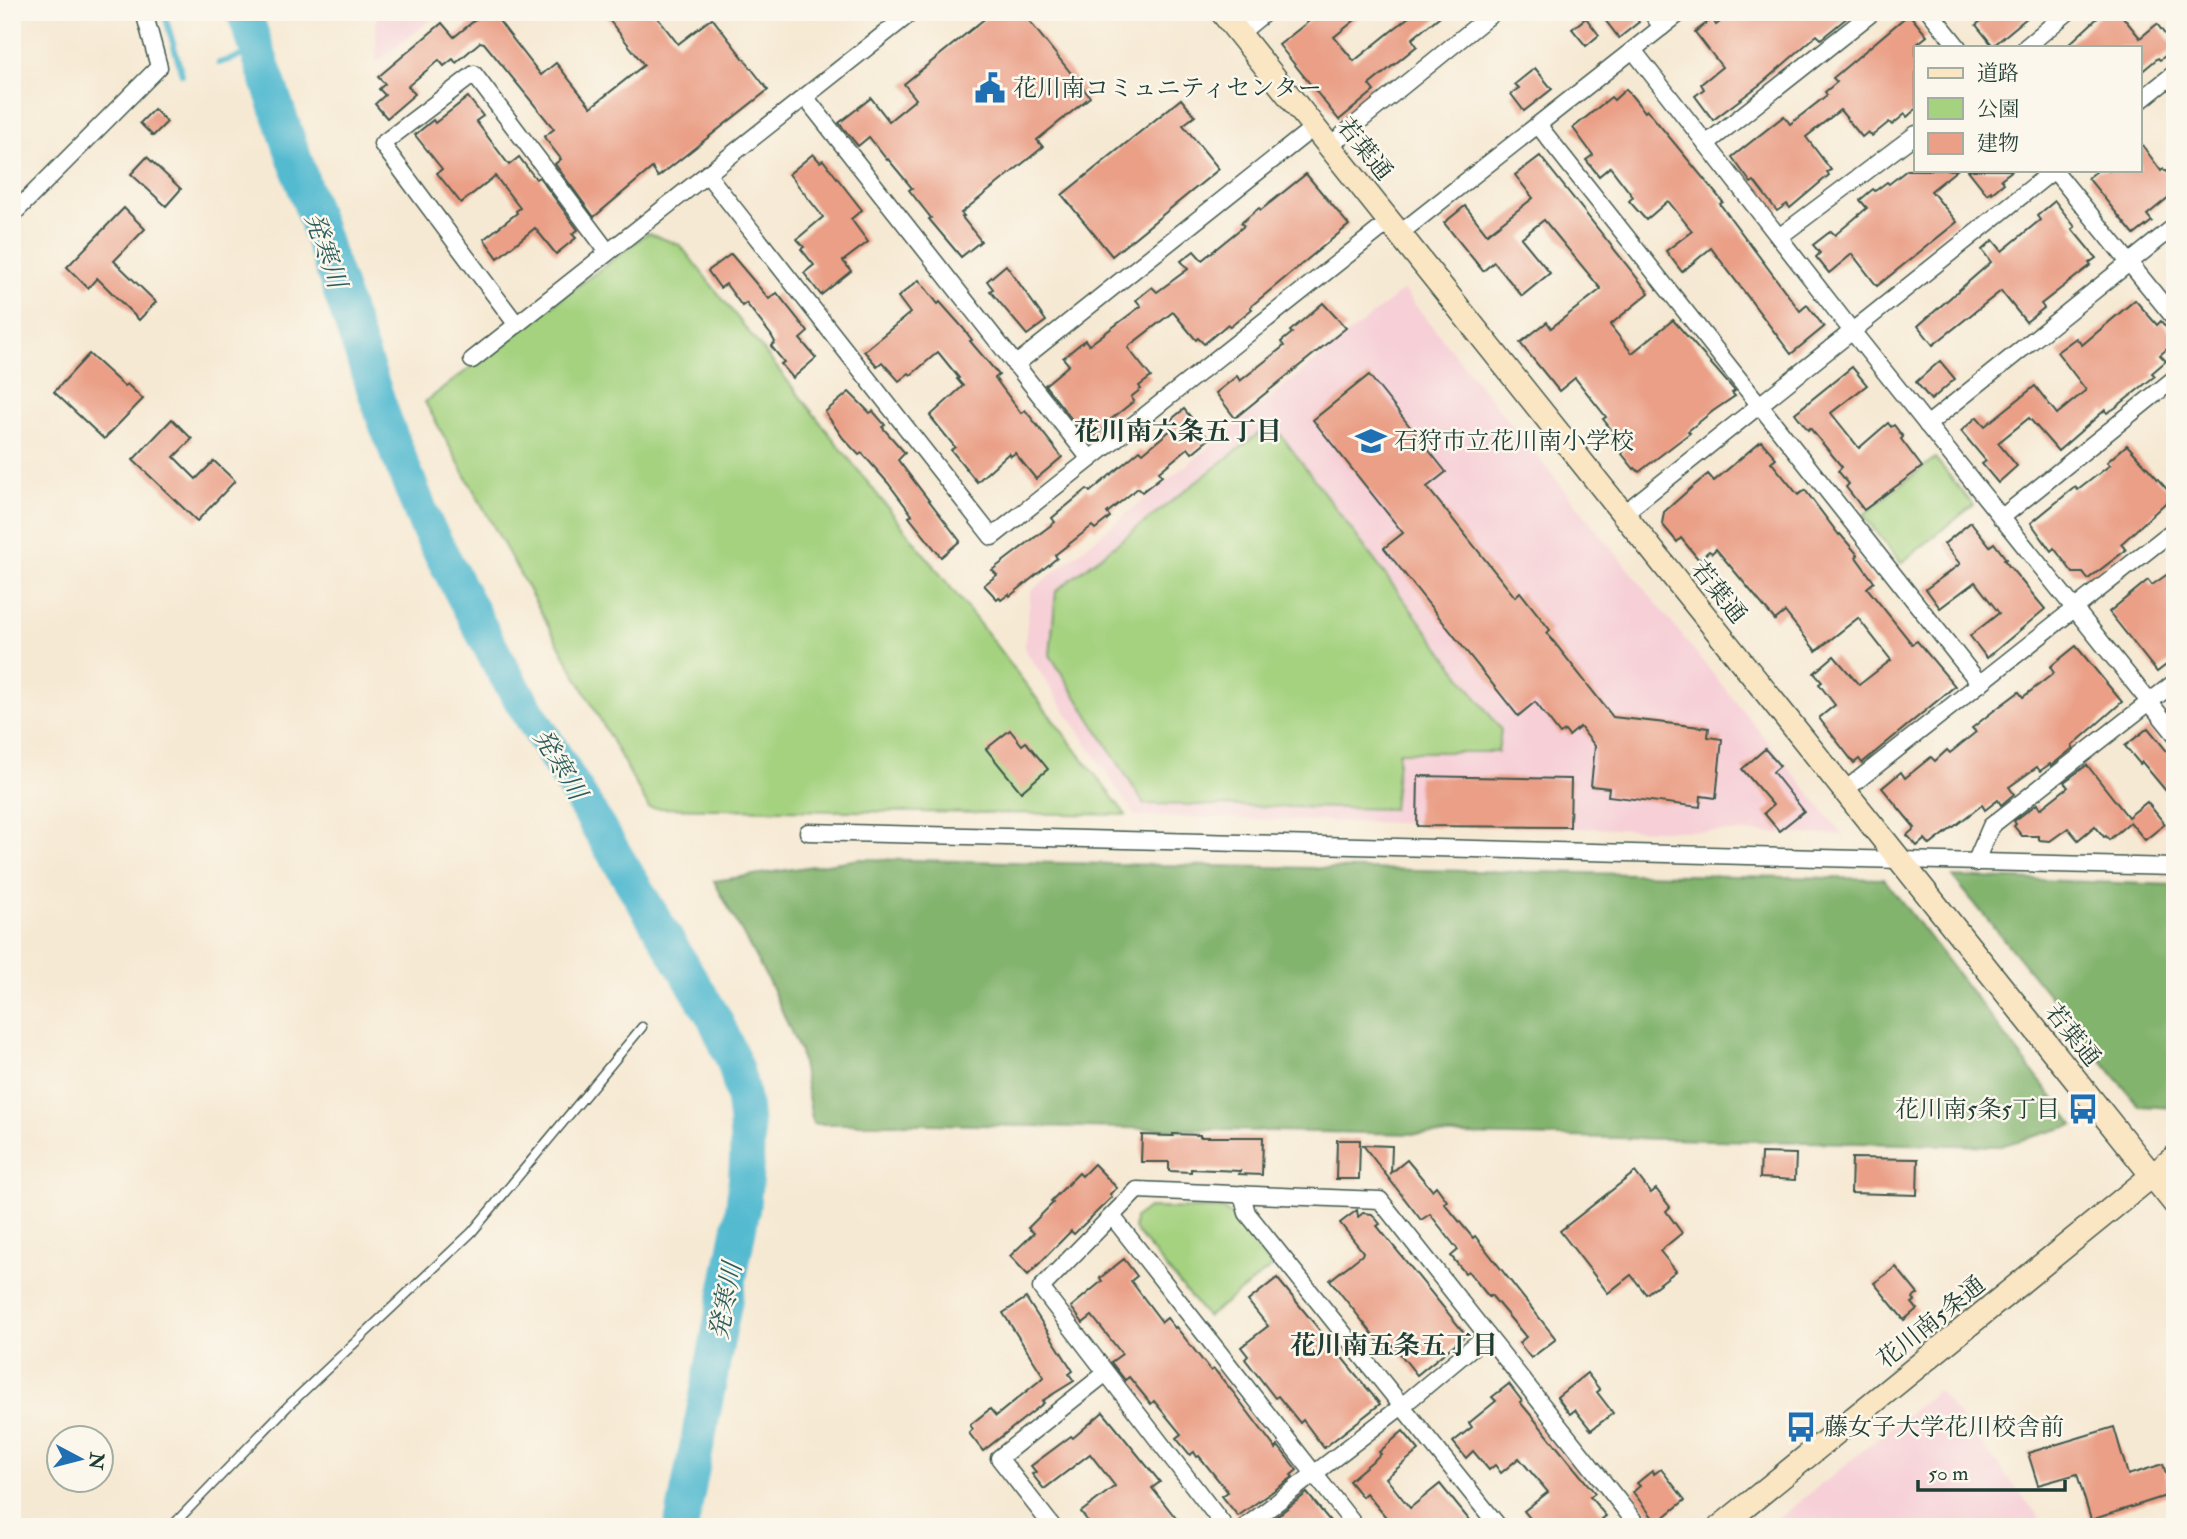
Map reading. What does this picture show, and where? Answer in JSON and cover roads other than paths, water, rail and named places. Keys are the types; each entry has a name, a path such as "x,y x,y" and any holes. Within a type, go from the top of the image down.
{"street":[{"path":"12,215 159,67 144,12"},
{"path":"472,360 912,12"},
{"name":"若葉通","path":"1222,12 2173,1199"},
{"path":"1239,33 1266,12"},
{"path":"1329,146 1494,12"},
{"path":"1651,12 1662,27"},
{"path":"707,174 992,537 1090,459 1394,228 1538,125 1681,12"},
{"path":"1706,144 1873,12"},
{"path":"1930,12 1957,46"},
{"path":"2027,46 2068,12"},
{"path":"1633,50 1852,331 2175,734"},
{"path":"2142,99 2175,73"},
{"path":"517,325 382,144 474,74 608,252"},
{"path":"805,97 1090,459"},
{"path":"1538,125 1980,684"},
{"path":"1015,365 1314,127"},
{"path":"1779,237 1914,136"},
{"path":"1623,514 2051,172"},
{"path":"2056,172 2175,319"},
{"path":"1927,425 2175,226"},
{"path":"2001,518 2175,378"},
{"path":"1844,790 2175,529"},
{"path":"1975,863 1991,825 2175,682"},
{"path":"808,832 2175,867"},
{"name":"花川南5条通","path":"1720,1527 2175,1157"},
{"path":"1225,1527 1041,1288 1137,1190 1380,1200 1639,1527"},
{"path":"1242,1194 1247,1213 1499,1527"},
{"path":"1112,1216 1356,1527"},
{"path":"1245,1527 1402,1406 1487,1335"},
{"path":"1053,1527 999,1458 1106,1373"}],"lane":[{"path":"171,1527 290,1404 472,1232 642,1027"}],"waterway":[{"path":"164,12 182,74"},
{"name":"発寒川","path":"244,12 387,427 426,525 502,669 715,1019 736,1069 744,1105 747,1141 742,1214 681,1527"},
{"path":"219,63 257,51"}],"place":[{"name":"花川南コミュニティセンター","path":"990,88"},
{"name":"石狩市立花川南小学校","path":"1371,441"},
{"name":"花川南5条5丁目","path":"2083,1109"},
{"name":"藤女子大学花川校舎前","path":"1801,1427"}],"district":[{"name":"花川南六条五丁目","path":"1178,431"},
{"name":"花川南五条五丁目","path":"1394,1345"}]}
